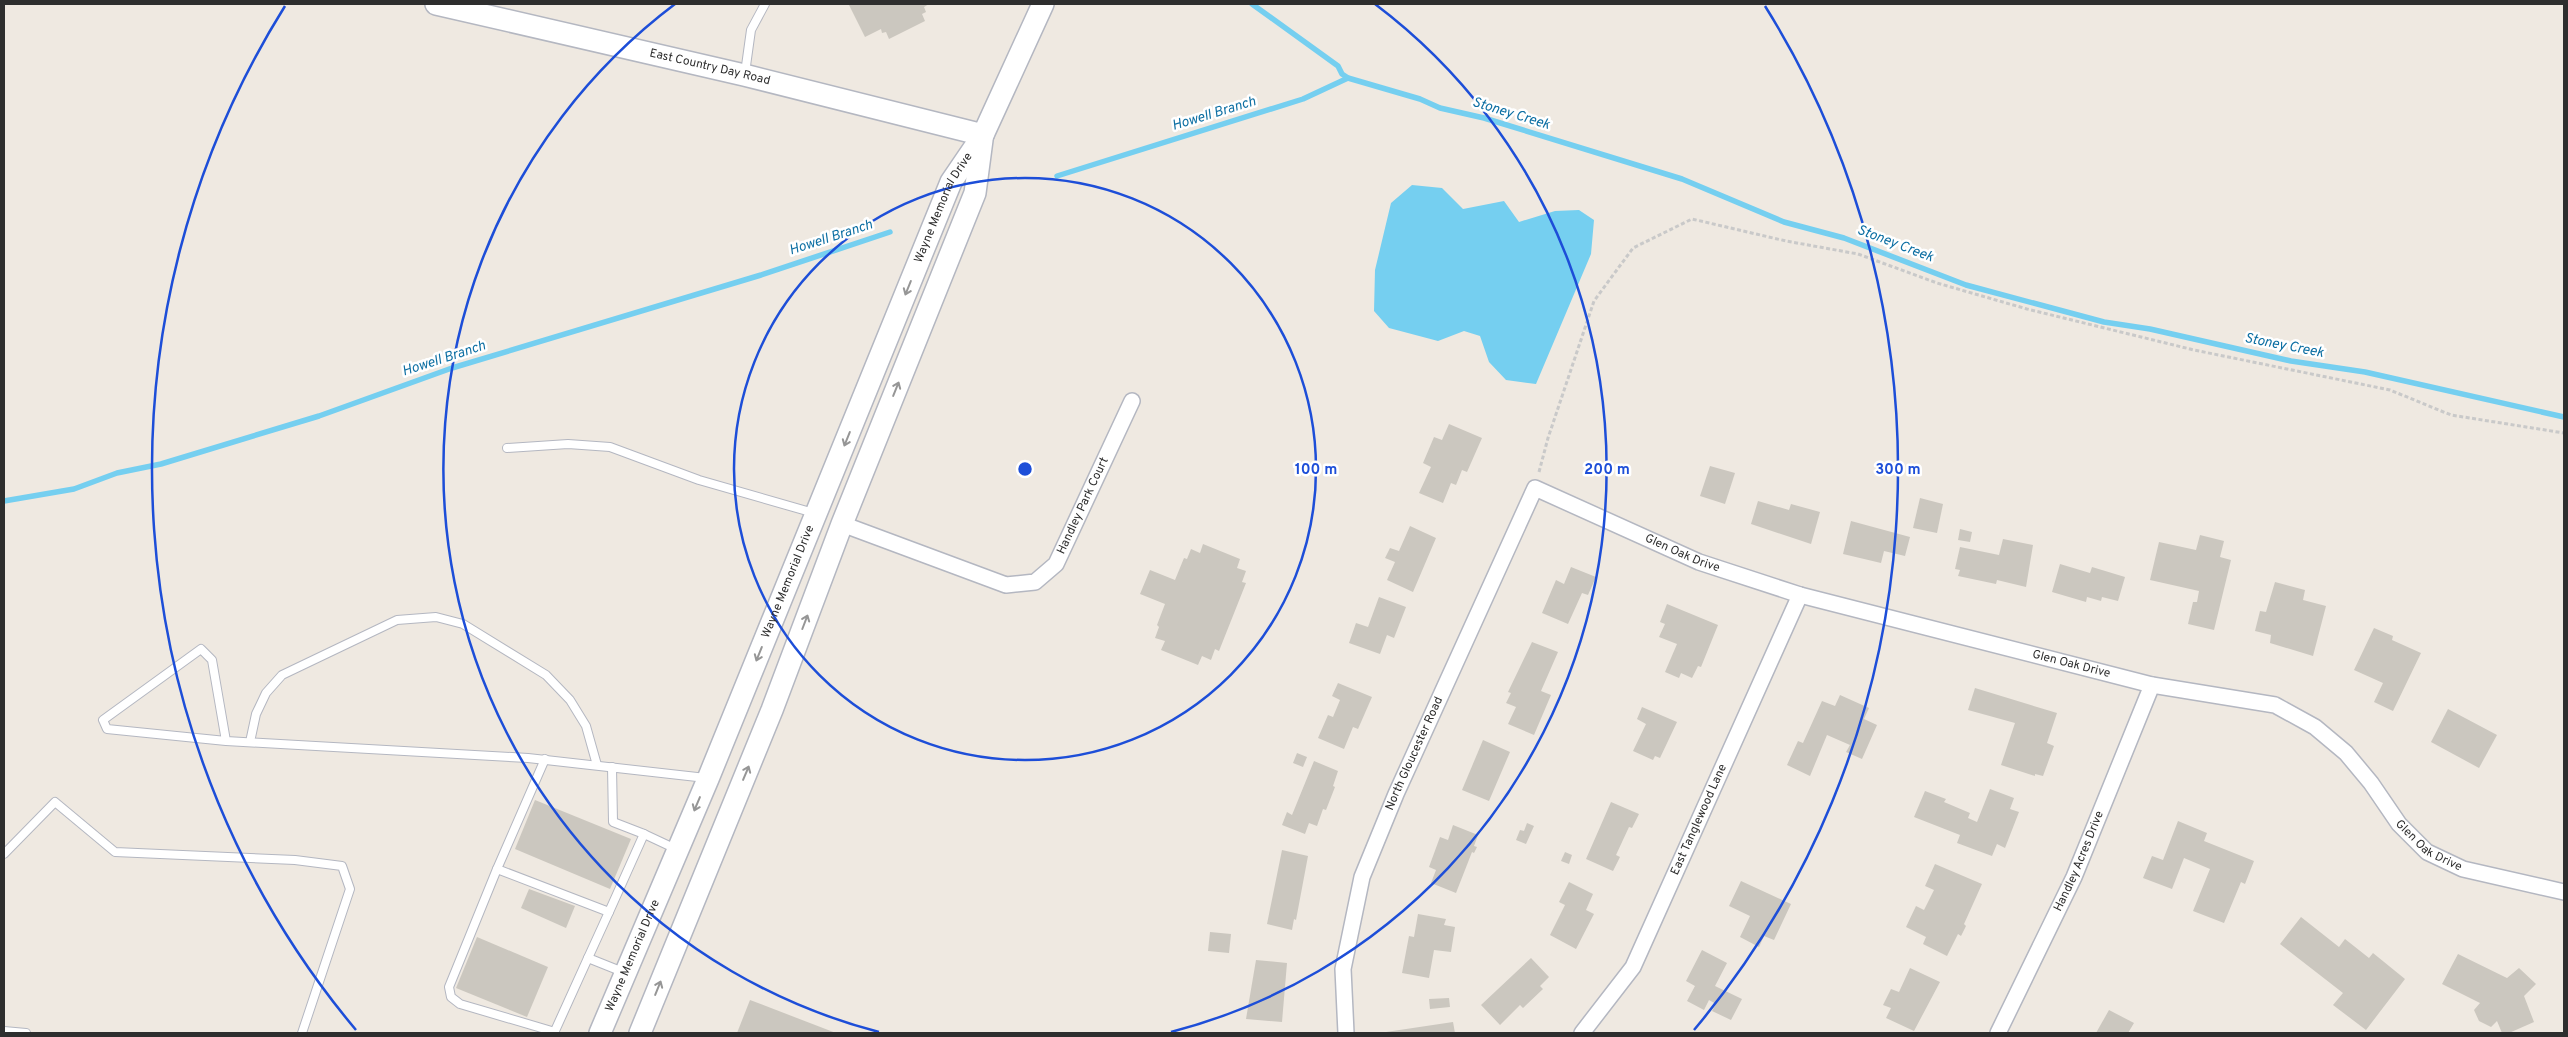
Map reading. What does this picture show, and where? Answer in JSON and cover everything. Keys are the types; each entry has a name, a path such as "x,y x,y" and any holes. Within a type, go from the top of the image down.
{"main road":[{"name":"East Country Day Road","path":"436,4 744,75 983,135"},
{"name":"Wayne Memorial Drive","path":"600,1033 708,779 951,182 983,135 1043,4"},
{"name":"Wayne Memorial Drive","path":"640,1033 772,710 842,524 975,193 983,135"}],"street":[{"name":"Handley Park Court","path":"842,524 1006,585 1035,582 1056,564 1132,401"},
{"name":"Glen Oak Drive","path":"1535,488 1699,562 1800,596 2152,685 2275,705 2315,727 2346,753 2371,783 2399,824 2428,852 2463,870 2564,892"},
{"name":"North Gloucester Road","path":"1346,1033 1343,969 1362,877 1396,794 1535,488"},
{"name":"East Tanglewood Lane","path":"1582,1033 1633,967 1800,596"},
{"name":"Handley Acres Drive","path":"1998,1033 2074,877 2152,685"}],"lane":[{"path":"744,75 751,30 764,4"},
{"path":"507,448 568,444 610,447 699,480 816,514"},
{"path":"250,742 256,714 266,693 282,675 397,620 436,617 464,624 546,674 570,700 586,726 597,765"},
{"path":"226,741 212,660 201,649 103,720 108,728 226,741 545,760 708,779"},
{"path":"545,760 497,869 449,987 451,996 460,1004 555,1033 644,834"},
{"path":"612,767 613,822 678,850"},
{"path":"4,854 54,802 115,852 295,860 342,866 350,889 302,1033"},
{"path":"497,869 609,912"},
{"path":"588,958 626,973"},
{"path":"4,1031 26,1033"}],"path":[{"path":"1535,488 1548,438 1594,301 1633,248 1692,219 1786,241 1858,254 1937,284 2018,307 2194,350 2390,390 2451,415 2564,433"}],"water":[{"path":"1412,185 1442,188 1463,209 1504,201 1519,222 1555,211 1579,210 1594,220 1591,254 1536,384 1506,380 1489,362 1480,336 1464,331 1438,341 1389,328 1374,311 1375,270 1391,203"}],"building":[{"path":"929,4 924,7 926,12 922,14 925,21 889,39 886,32 882,33 881,29 865,37 849,5"},
{"path":"1449,424 1482,438 1467,472 1462,470 1456,485 1451,483 1443,503 1419,493 1431,467 1423,463 1434,437 1442,440"},
{"path":"1710,466 1735,473 1725,504 1700,496"},
{"path":"1920,498 1943,504 1937,533 1913,528"},
{"path":"1758,501 1789,510 1791,504 1820,512 1811,544 1751,524"},
{"path":"1851,521 1910,537 1905,556 1884,551 1881,563 1843,554"},
{"path":"1410,526 1436,538 1413,592 1387,580 1395,562 1385,558 1390,548 1399,551"},
{"path":"1960,529 1972,532 1970,542 1958,540"},
{"path":"2200,535 2224,541 2220,557 2231,560 2214,630 2188,624 2193,602 2197,602 2199,591 2150,580 2159,542 2196,550"},
{"path":"2003,539 2033,545 2026,587 1997,580 1996,584 1958,576 1960,570 1955,569 1960,547 1999,555"},
{"path":"1203,544 1240,559 1237,568 1246,571 1242,582 1246,583 1219,651 1215,649 1211,660 1202,656 1198,665 1161,650 1165,641 1155,638 1159,627 1157,625 1165,604 1140,594 1150,570 1175,580 1184,558 1187,559 1191,549 1200,553"},
{"path":"2060,564 2090,573 2092,567 2125,577 2118,601 2102,597 2101,601 2087,597 2086,602 2052,592"},
{"path":"1571,567 1596,577 1588,595 1582,593 1568,624 1542,613 1556,580 1564,584"},
{"path":"2275,582 2305,590 2303,600 2326,606 2313,656 2270,643 2271,635 2255,631 2260,611 2266,612"},
{"path":"1379,597 1406,607 1394,638 1387,635 1380,654 1349,643 1356,623 1368,627"},
{"path":"1667,604 1718,625 1701,667 1698,666 1692,678 1681,673 1679,678 1665,672 1677,644 1659,637 1665,624 1660,622"},
{"path":"2374,628 2393,636 2392,640 2421,653 2393,711 2374,702 2383,683 2354,670"},
{"path":"1532,642 1558,652 1541,691 1551,695 1534,735 1508,724 1516,707 1506,703 1511,693 1508,692"},
{"path":"1338,683 1372,697 1358,729 1353,727 1344,749 1318,738 1328,715 1333,717 1340,700 1332,696"},
{"path":"1975,688 2057,713 2047,743 2054,746 2043,776 2035,774 2035,776 2001,765 2015,723 1968,710"},
{"path":"1840,695 1869,708 1864,719 1877,725 1862,759 1846,752 1850,745 1827,735 1810,776 1787,765 1798,741 1803,743 1822,701 1835,706"},
{"path":"1642,707 1677,722 1660,758 1655,756 1653,760 1633,751 1646,724 1637,719"},
{"path":"2448,709 2497,735 2479,768 2431,742"},
{"path":"1483,740 1510,752 1489,801 1462,790"},
{"path":"1297,753 1307,757 1303,767 1293,763"},
{"path":"1314,761 1338,771 1333,786 1335,787 1326,810 1323,809 1317,826 1309,823 1305,834 1282,825 1287,812 1292,815"},
{"path":"1990,789 2014,798 2010,809 2019,812 2005,848 1997,844 1992,856 1957,843 1960,835 1914,817 1925,791 1946,799 1944,802 1970,813 1968,818 1977,822"},
{"path":"535,800 631,839 610,889 515,849"},
{"path":"1611,802 1639,814 1632,828 1629,827 1616,855 1620,857 1613,871 1586,859"},
{"path":"2178,821 2207,833 2204,841 2254,861 2245,884 2241,882 2224,923 2193,911 2210,869 2184,858 2172,889 2143,878 2152,856 2163,860"},
{"path":"1527,823 1534,826 1526,844 1516,840 1520,830 1524,831"},
{"path":"1453,825 1478,835 1474,846 1477,847 1474,853 1472,852 1456,893 1431,883 1436,870 1429,867 1440,837 1448,840"},
{"path":"1282,850 1308,856 1296,920 1294,919 1292,930 1267,924"},
{"path":"1565,852 1572,855 1569,864 1561,861"},
{"path":"1935,864 1982,884 1964,924 1966,926 1961,936 1958,934 1947,956 1923,944 1926,937 1906,927 1916,906 1924,910 1934,890 1925,886"},
{"path":"1741,881 1791,904 1774,940 1764,936 1759,947 1740,937 1750,916 1729,906"},
{"path":"1569,882 1593,894 1586,910 1594,914 1576,949 1550,935 1565,905 1559,902"},
{"path":"529,889 575,906 566,928 521,908"},
{"path":"1418,914 1446,919 1444,925 1455,927 1451,952 1434,950 1429,978 1402,973 1409,936 1414,937"},
{"path":"2301,917 2339,947 2345,939 2369,958 2373,953 2405,979 2366,1030 2333,1005 2343,993 2280,944"},
{"path":"1210,932 1231,934 1229,953 1208,951"},
{"path":"477,937 548,967 527,1017 456,988"},
{"path":"1702,950 1727,963 1715,986 1742,999 1731,1020 1712,1011 1716,1004 1709,1000 1704,1010 1687,1001 1695,986 1686,981"},
{"path":"2458,954 2507,978 2519,968 2536,984 2524,996 2534,1022 2509,1033 2502,1033 2497,1021 2491,1027 2479,1021 2474,1010 2480,1003 2442,984"},
{"path":"1531,958 1549,977 1540,986 1543,989 1523,1008 1520,1005 1500,1025 1481,1005"},
{"path":"1256,960 1287,963 1282,1022 1246,1019"},
{"path":"1910,968 1940,982 1914,1031 1886,1018 1891,1008 1883,1005 1891,989 1899,992"},
{"path":"1449,998 1450,1007 1430,1009 1429,999"},
{"path":"750,1000 836,1033 737,1033"},
{"path":"2109,1010 2134,1023 2128,1033 2096,1033"},
{"path":"1453,1022 1455,1033 1386,1033 1386,1032"}],"waterway":[{"name":"Stoney Creek","path":"1252,4 1338,66 1342,74 1348,78 1420,99 1440,108 1484,118 1682,179 1784,222 1844,238 1966,285 2104,322 2150,329 2291,361 2365,372 2564,417"},
{"name":"Howell Branch","path":"1057,176 1303,99 1348,78"},
{"name":"Howell Branch","path":"4,501 74,489 117,473 161,464 319,416 452,368 761,275 890,232"}]}
